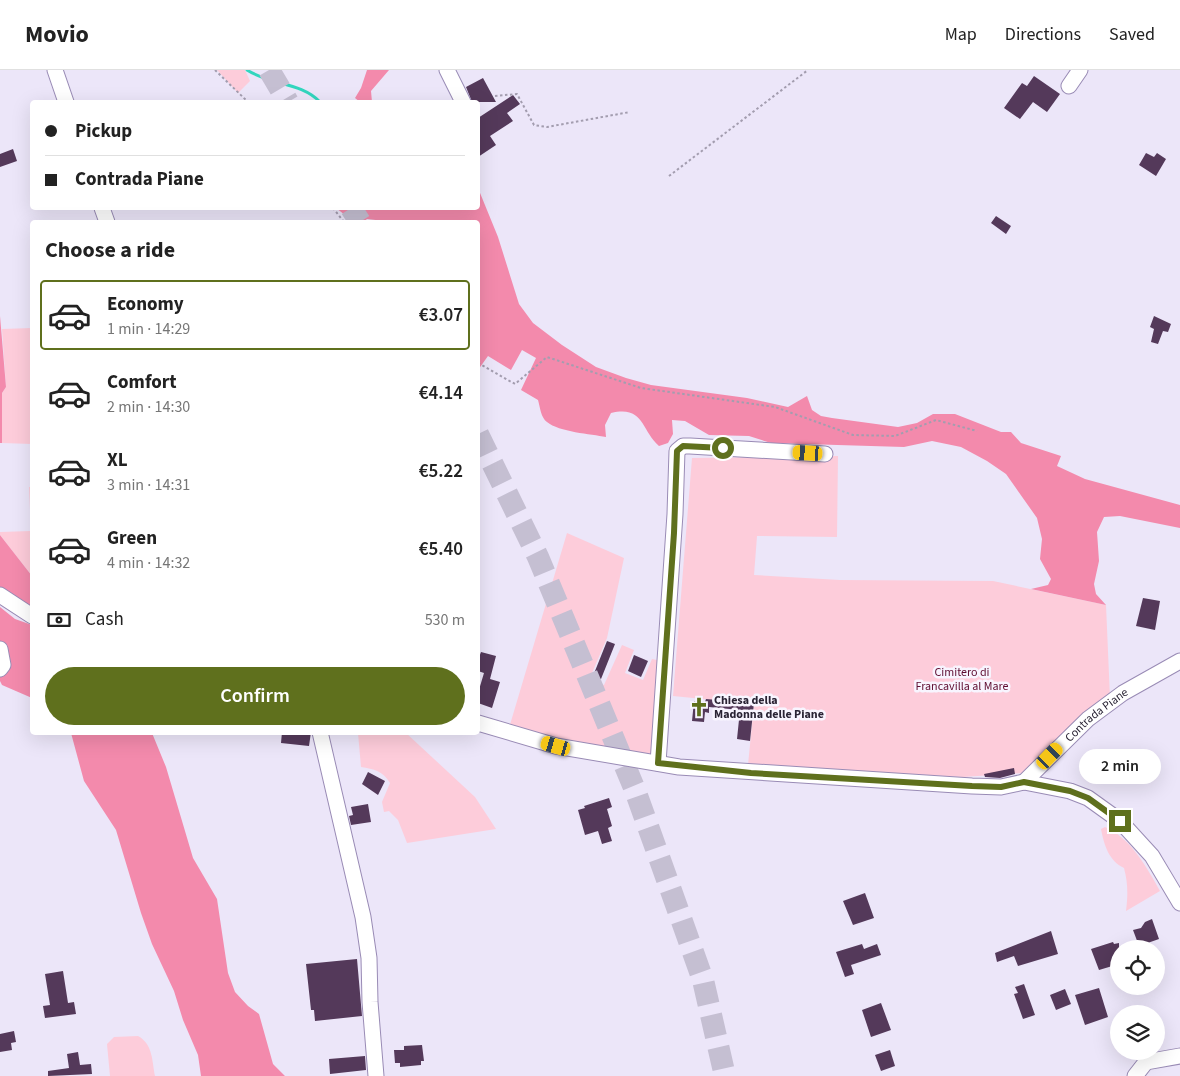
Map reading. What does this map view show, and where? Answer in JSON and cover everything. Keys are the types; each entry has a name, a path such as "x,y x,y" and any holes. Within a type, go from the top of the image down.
{"street":[{"path":"55,70 65,100"},
{"path":"447,70 462,100"},
{"path":"1069,86 1080,70"},
{"path":"658,763 677,451 683,446 690,446 825,454"},
{"path":"0,595 30,615"},
{"path":"0,649 3,665 0,669"},
{"name":"Contrada Piane","path":"1024,782 1088,719 1123,692 1180,661"},
{"path":"480,724 556,746 658,763 751,773 972,786 1001,787 1024,782 1070,791 1088,798 1120,821 1152,856 1180,903"},
{"path":"321,735 357,886 367,940 376,1076"},
{"path":"1135,1076 1146,1062 1180,1056"}],"path":[{"path":"216,70 246,100"},
{"path":"669,176 808,70"},
{"path":"495,96 517,94 534,125 540,126 571,124 630,112"},
{"path":"334,210 342,220"},
{"path":"480,364 515,384 547,358 641,388 775,407 853,436 895,436 936,420 978,431"}],"green space":[{"path":"217,70 245,70 250,81 238,93"},
{"path":"30,328 30,444 2,443 2,393 6,387 2,329"},
{"name":"Cimitero di Francavilla al Mare","path":"838,456 837,537 757,536 754,575 840,580 993,581 1106,605 1110,698 1023,773 963,777 748,765 754,704 673,696 692,458"},
{"path":"30,531 30,573 0,535 0,532"},
{"path":"567,533 624,558 607,638 589,680 604,685 622,645 634,650 625,673 643,680 652,659 662,661 655,757 576,745 509,728"},
{"path":"358,735 408,735 475,797 496,829 407,843 398,820 389,811 384,812 382,802 390,783 378,771 361,767"},
{"path":"1105,827 1122,838 1137,854 1160,891 1126,911 1127,889 1124,868 1108,852 1101,829"},
{"path":"138,1036 143,1039 149,1048 155,1076 110,1076 107,1044 114,1037"}],"shaded area":[{"path":"367,70 389,70 371,91 372,100 358,100 355,98 361,88"},
{"path":"480,193 498,237 519,304 533,323 596,367 651,385 747,398 788,407 807,396 812,410 821,416 898,427 917,423 933,414 955,414 1001,432 1011,432 1021,443 1061,456 1057,466 1085,479 1180,505 1180,528 1120,516 1104,517 1097,532 1099,561 1094,584 1096,594 1106,605 1031,589 1048,585 1051,579 1040,559 1042,539 1037,518 1006,474 961,447 932,441 904,447 771,443 749,436 709,435 685,421 672,420 673,434 668,443 659,446 653,440 641,420 630,413 622,411 611,413 605,425 606,437 559,428 543,418 538,400 521,390 536,358 522,350 511,370 488,356 480,367 480,220 351,220 339,210 480,210"},
{"path":"0,316 6,387 2,393 2,443 0,443"},
{"path":"0,535 30,573 30,610 0,592"},
{"path":"0,607 15,619 30,624 30,697 2,685 0,681"},
{"path":"72,735 153,735 166,767 193,858 217,899 228,973 235,992 248,1006 259,1014 273,1064 285,1076 201,1076 198,1055 183,1020 174,991 152,944 116,830 84,781"}],"building":[{"path":"1034,76 1060,94 1047,112 1033,102 1020,119 1004,108 1022,83 1027,86"},
{"path":"483,78 496,102 471,100 466,87"},
{"path":"513,95 520,104 507,113 513,121 490,136 496,145 480,156 480,117"},
{"path":"13,149 17,161 0,167 0,154"},
{"path":"1146,153 1154,157 1157,153 1166,159 1156,176 1139,165"},
{"path":"996,216 1011,226 1006,234 991,223"},
{"path":"1154,316 1171,324 1168,332 1163,331 1158,344 1151,342 1154,329 1150,327"},
{"path":"1143,598 1160,601 1155,630 1136,626"},
{"path":"607,641 615,644 601,679 593,676"},
{"path":"481,652 496,656 490,679 500,682 492,708 480,704 480,686 484,673 480,672"},
{"path":"634,655 648,661 641,677 628,671"},
{"path":"706,699 754,703 750,741 737,739 740,710 709,707 709,713 705,712 704,722 692,721 694,701 705,702"},
{"path":"282,735 311,735 309,746 281,743"},
{"path":"1014,768 1015,774 1000,778 985,777 984,774"},
{"path":"368,772 385,781 378,795 362,784"},
{"path":"609,798 612,807 607,809 612,826 608,828 612,841 602,844 598,831 585,835 578,810 585,808 584,806"},
{"path":"368,804 371,822 351,825 349,816 353,815 351,807"},
{"path":"865,893 874,918 853,925 843,901"},
{"path":"1152,919 1159,939 1137,940 1133,930 1141,928 1145,922"},
{"path":"1051,931 1058,954 1018,966 1014,956 997,962 995,953"},
{"path":"1110,943 1110,967 1099,970 1091,949"},
{"path":"862,944 864,949 877,944 881,955 851,965 854,974 845,977 836,952"},
{"path":"357,959 362,1016 315,1021 314,1010 311,1010 306,964"},
{"path":"63,971 68,1003 74,1002 76,1014 45,1018 43,1006 50,1005 45,974"},
{"path":"1024,984 1035,1015 1023,1019 1014,994 1018,993 1015,987"},
{"path":"1099,988 1108,1017 1085,1025 1075,995"},
{"path":"1065,989 1071,1004 1056,1010 1050,995"},
{"path":"881,1003 891,1030 871,1037 862,1010"},
{"path":"14,1031 16,1042 11,1043 12,1050 0,1052 0,1034"},
{"path":"422,1045 424,1061 421,1061 421,1065 400,1067 400,1063 395,1063 394,1050 404,1050 404,1046"},
{"path":"890,1050 895,1066 881,1071 875,1055"},
{"path":"78,1052 80,1065 91,1064 92,1074 48,1076 48,1071 69,1068 67,1054"},
{"path":"365,1056 366,1070 330,1074 329,1059"}],"waterway":[{"path":"247,70 265,79 295,87 312,95 318,100"}],"tunnel":[{"path":"269,70 287,100"},
{"path":"352,210 359,220"},
{"path":"480,438 538,557 635,790 703,980 725,1076"}],"place":[{"name":"Chiesa della Madonna delle Piane","path":"699,707"}],"route":[{"path":"723,448 683,446 677,451 674,533 658,763 680,767 751,773 942,782 972,786 1001,787 1024,782 1070,791 1088,798 1120,821"}]}
